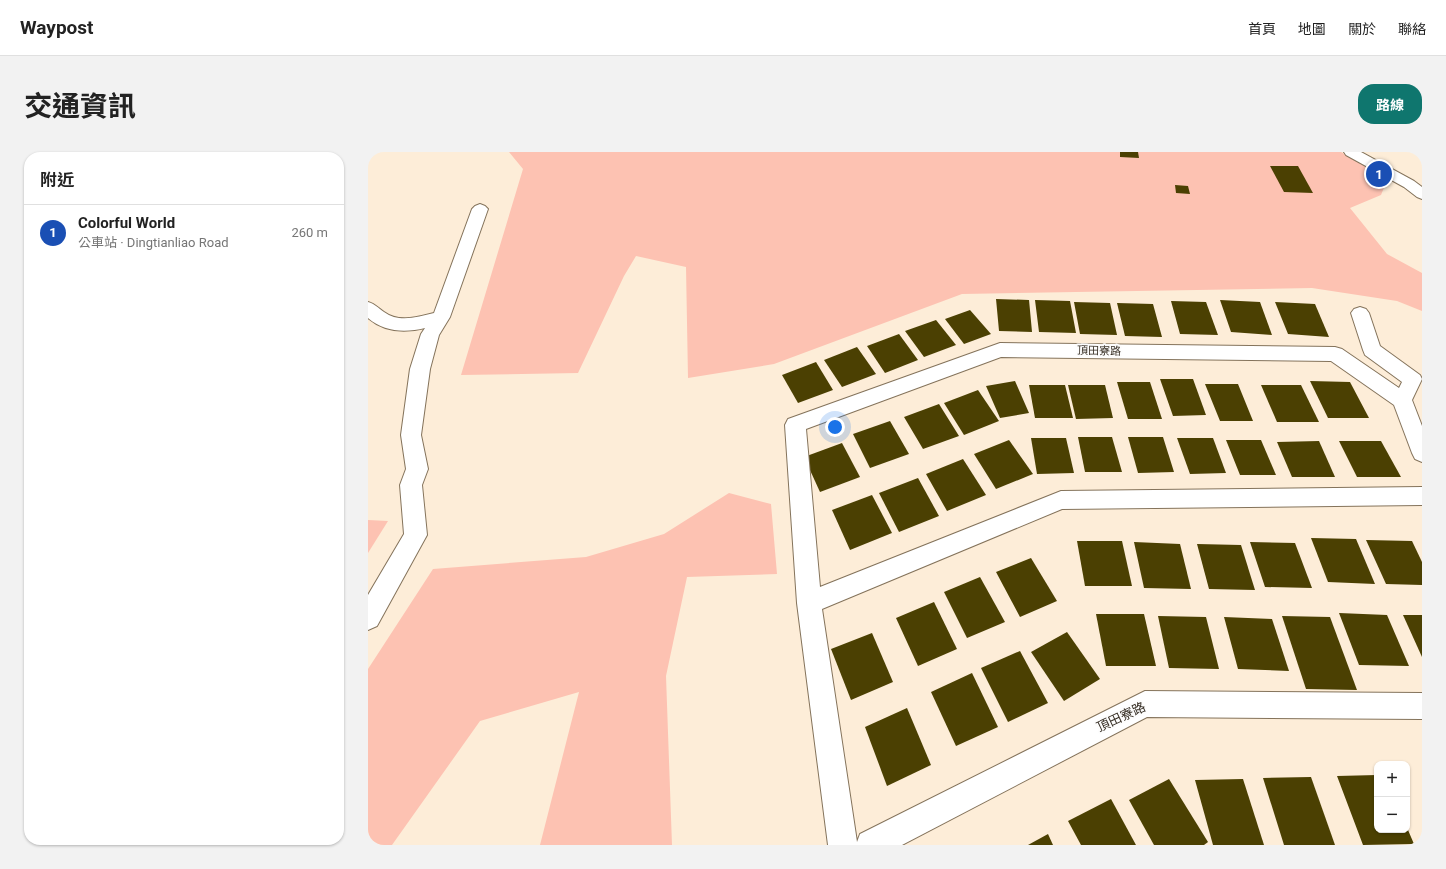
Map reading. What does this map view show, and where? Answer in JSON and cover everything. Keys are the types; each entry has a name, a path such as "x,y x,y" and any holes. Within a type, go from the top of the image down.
{"street":[{"path":"1351,152 1416,182 1422,194"},
{"path":"368,618 416,536 411,484 416,469 411,435 420,369 430,334 441,317 480,209"},
{"path":"368,308 378,319 408,327 441,317"},
{"path":"1360,313 1372,350 1413,380 1402,400 1422,453"},
{"name":"頂田寮路","path":"809,603 795,425 1000,350 1336,354 1402,400"},
{"path":"843,845 809,603 1061,500 1422,496"},
{"name":"頂田寮路","path":"871,845 1145,704 1422,706"}],"shaded area":[{"path":"509,152 1341,152 1387,180 1381,195 1350,208 1387,254 1422,273 1422,311 1397,301 1312,288 962,294 774,364 688,378 686,267 636,256 624,276 578,373 461,375 523,169"},
{"path":"729,493 771,504 777,574 687,577 666,676 672,845 540,845 579,692 480,721 392,845 368,845 368,669 433,569 586,557 664,534"},
{"path":"368,520 388,521 368,553"}],"building":[{"path":"1120,152 1138,152 1139,158 1120,157"},
{"path":"1270,166 1298,166 1313,193 1284,192"},
{"path":"1175,185 1188,186 1190,194 1176,193"},
{"path":"996,299 1029,300 1032,332 999,331"},
{"path":"1035,300 1070,301 1076,333 1039,332"},
{"path":"1220,300 1260,302 1272,335 1231,332"},
{"path":"1171,301 1206,302 1218,335 1180,334"},
{"path":"1074,302 1110,303 1117,335 1080,334"},
{"path":"1275,302 1315,304 1329,337 1288,334"},
{"path":"1117,303 1153,304 1162,337 1125,336"},
{"path":"970,310 991,334 964,344 945,319"},
{"path":"936,320 956,345 924,357 905,331"},
{"path":"899,334 918,360 885,373 867,346"},
{"path":"857,347 876,374 842,387 824,360"},
{"path":"816,362 833,390 798,403 782,375"},
{"path":"1160,379 1193,379 1206,415 1173,416"},
{"path":"1015,381 1029,413 1000,418 986,386"},
{"path":"1310,381 1350,382 1369,418 1328,418"},
{"path":"1117,382 1150,382 1162,419 1128,419"},
{"path":"1205,384 1238,384 1253,421 1220,421"},
{"path":"1029,385 1065,385 1073,418 1035,418"},
{"path":"1068,385 1105,385 1113,418 1076,419"},
{"path":"1261,385 1301,385 1319,422 1277,422"},
{"path":"978,390 999,421 964,435 944,403"},
{"path":"939,404 959,436 923,449 904,417"},
{"path":"890,421 909,454 870,468 853,434"},
{"path":"1078,437 1112,437 1122,472 1085,472"},
{"path":"1128,437 1163,437 1174,472 1138,473"},
{"path":"1031,438 1066,438 1074,473 1037,474"},
{"path":"1177,438 1213,438 1226,473 1190,474"},
{"path":"1009,440 1033,474 996,489 974,454"},
{"path":"1226,440 1261,440 1276,475 1240,475"},
{"path":"1319,441 1335,477 1292,477 1277,442"},
{"path":"1339,441 1381,441 1401,477 1357,477"},
{"path":"842,443 860,477 820,492 804,457"},
{"path":"963,459 986,495 947,511 926,474"},
{"path":"918,478 939,516 899,532 879,493"},
{"path":"872,495 892,533 850,550 832,510"},
{"path":"1311,538 1356,539 1375,584 1328,582"},
{"path":"1366,540 1412,541 1422,562 1422,585 1386,584"},
{"path":"1077,541 1122,541 1132,586 1085,586"},
{"path":"1134,542 1180,544 1191,589 1144,588"},
{"path":"1250,542 1295,543 1312,588 1265,587"},
{"path":"1197,544 1241,545 1255,590 1209,589"},
{"path":"1031,558 1057,601 1020,617 996,572"},
{"path":"980,577 1005,622 967,638 944,592"},
{"path":"934,602 957,649 918,666 896,618"},
{"path":"1339,613 1387,615 1409,666 1359,665"},
{"path":"1096,614 1144,614 1156,666 1106,666"},
{"path":"1403,615 1422,615 1422,657"},
{"path":"1158,616 1206,617 1219,669 1169,668"},
{"path":"1282,616 1330,617 1357,690 1306,689"},
{"path":"1224,617 1272,619 1289,671 1238,669"},
{"path":"1067,632 1100,679 1064,701 1031,652"},
{"path":"872,633 893,682 851,700 831,649"},
{"path":"1020,651 1048,703 1008,722 981,668"},
{"path":"972,673 998,727 956,746 931,692"},
{"path":"907,708 931,765 887,786 865,727"},
{"path":"1374,775 1374,833 1409,833 1414,844 1363,845 1337,776"},
{"path":"1311,777 1335,845 1284,845 1263,778"},
{"path":"1169,779 1208,842 1204,845 1154,845 1129,800"},
{"path":"1243,779 1264,845 1213,845 1195,780"},
{"path":"1111,799 1136,845 1081,845 1068,821"},
{"path":"1048,834 1053,845 1028,845"}],"place":[{"name":"Colorful World","path":"1379,174"}]}
